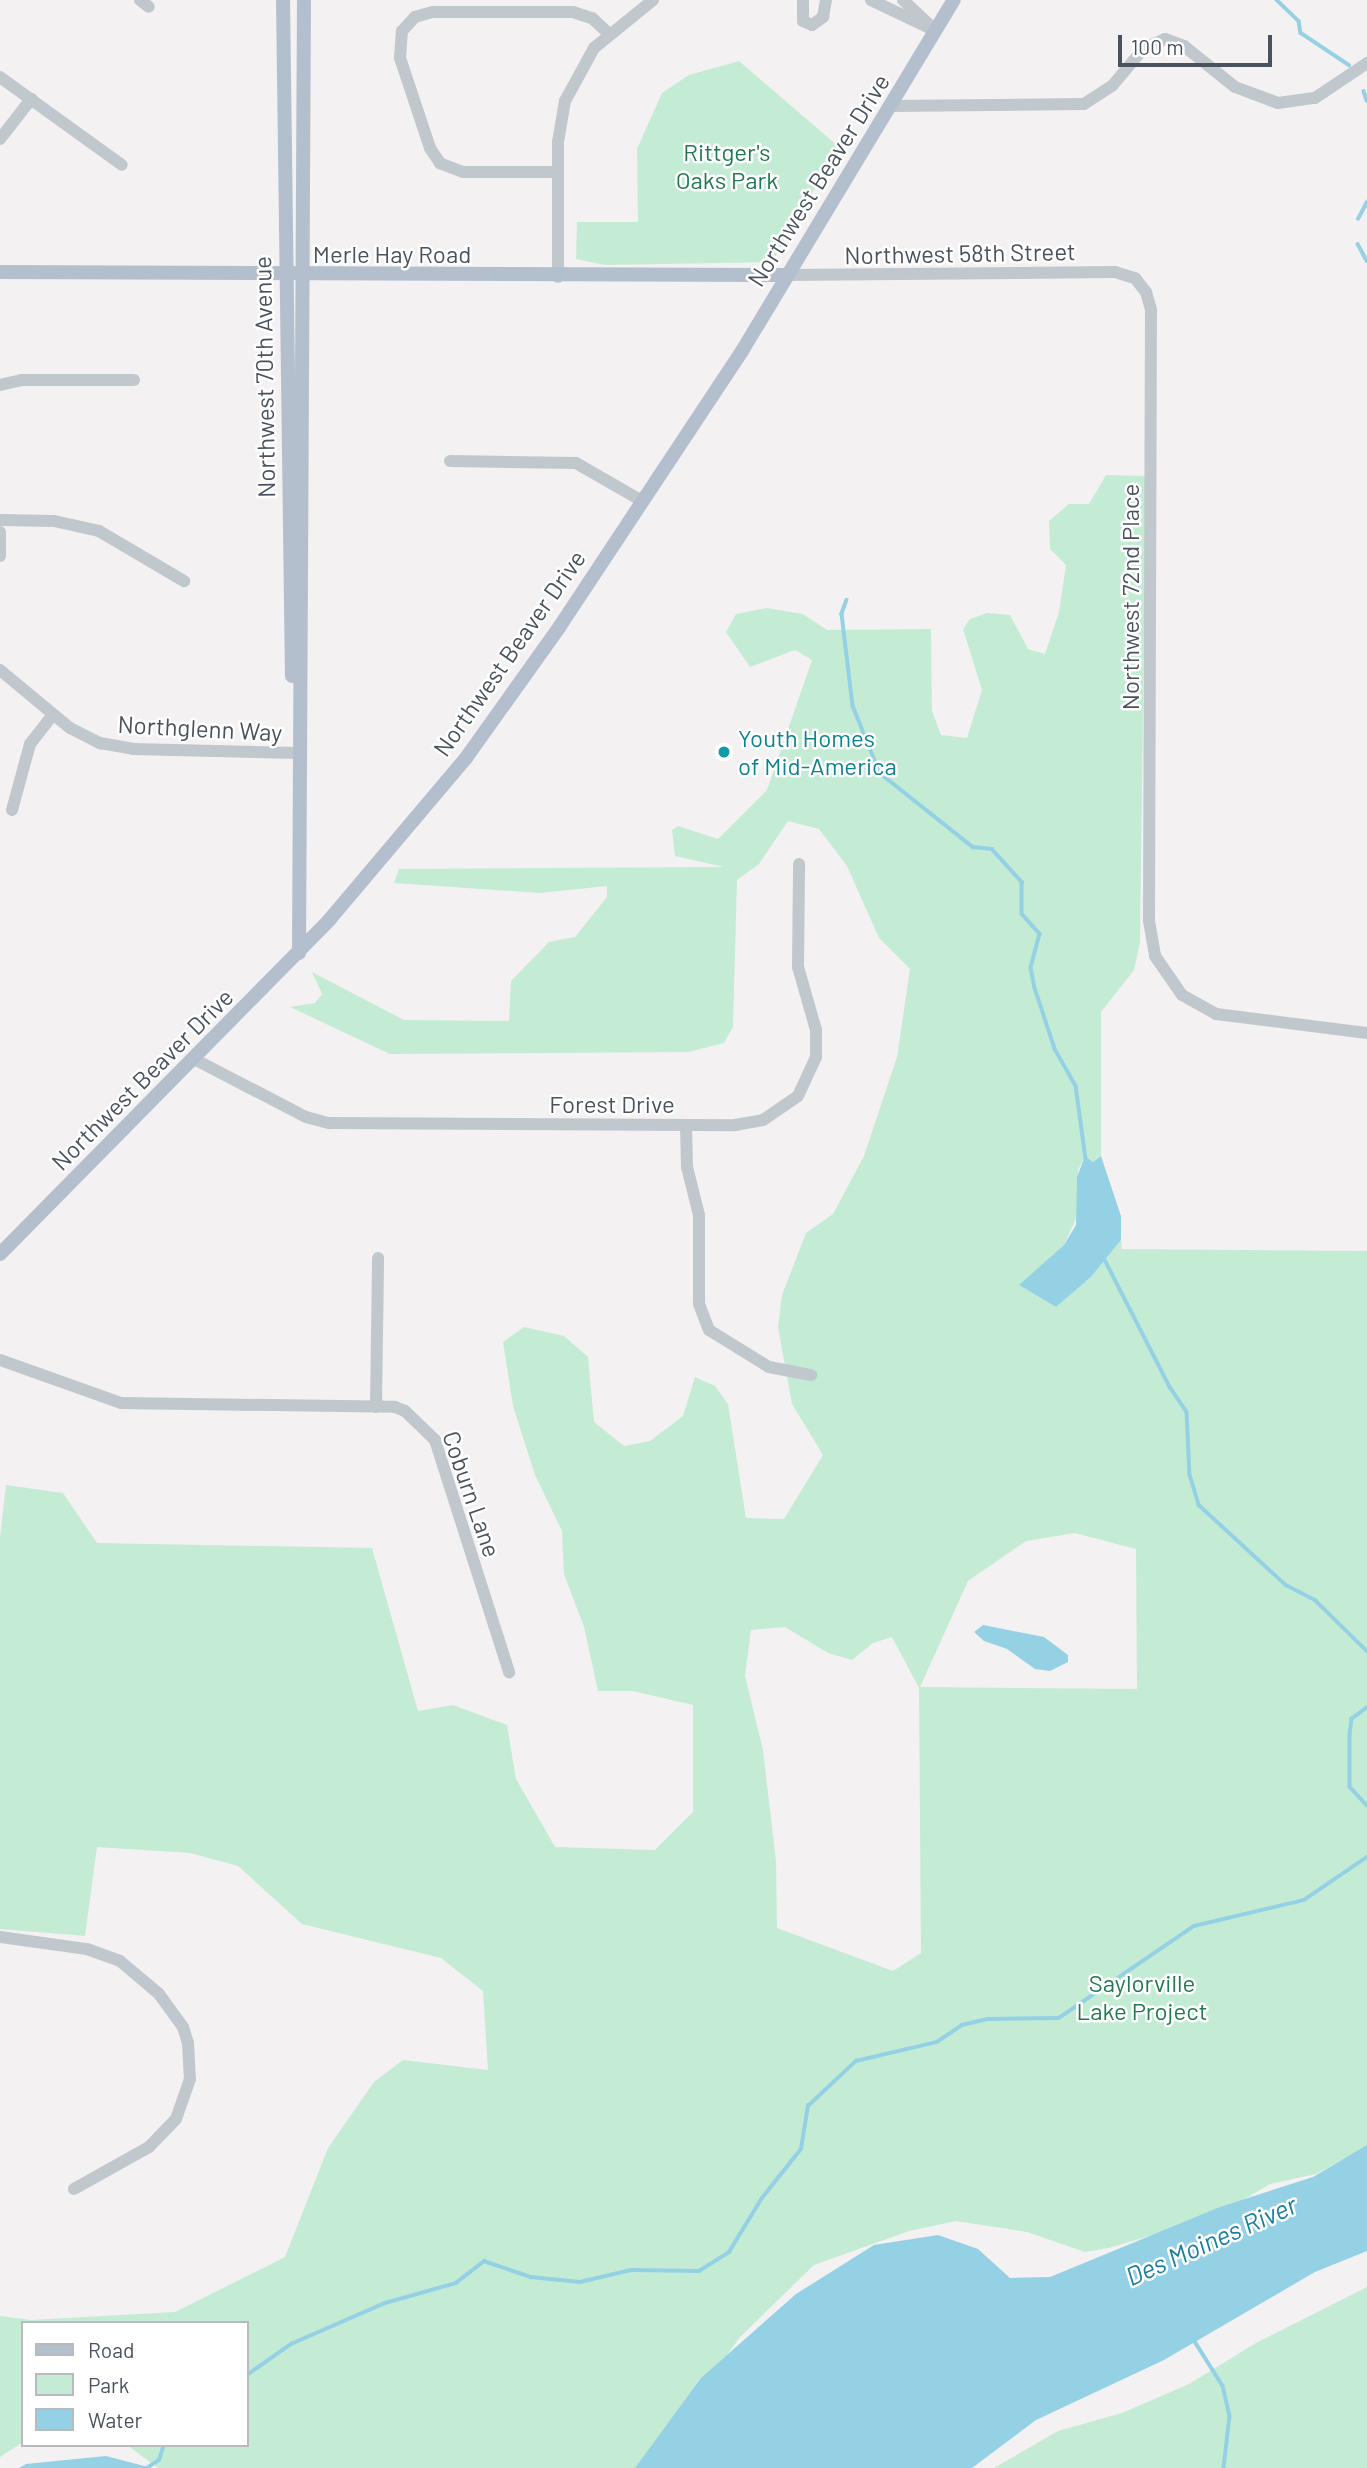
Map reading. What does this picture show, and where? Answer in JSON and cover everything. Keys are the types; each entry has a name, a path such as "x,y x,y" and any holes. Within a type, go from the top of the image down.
{"main road":[{"name":"Northwest 70th Avenue","path":"283,0 292,722 298,754"},
{"name":"Northwest 70th Avenue","path":"299,953 304,0"},
{"name":"Northwest Beaver Drive","path":"0,1254 299,953 466,758 742,351 785,275 815,236 954,0"},
{"name":"Merle Hay Road","path":"0,272 285,276 785,275"}],"street":[{"path":"558,277 558,172 565,101 582,65 608,33 653,0"},
{"path":"803,0 801,15 812,25 823,17 826,0"},
{"path":"871,0 936,31"},
{"path":"903,0 936,31"},
{"path":"558,172 463,172 440,163 430,148 400,58 402,31 415,17 433,12 573,12 592,18 608,33"},
{"path":"891,106 1067,108 1084,104 1112,86 1144,48 1165,39 1184,46 1235,88 1278,103 1315,98 1367,63"},
{"path":"0,77 122,165"},
{"path":"0,139 30,99"},
{"name":"Northwest 58th Street","path":"785,275 1115,272 1135,278"},
{"name":"Northwest 72nd Place","path":"1135,278 1146,292 1152,310 1149,921 1155,956 1163,974 1198,1006 1235,1017 1367,1033"},
{"path":"0,385 21,380 134,380"},
{"path":"450,461 576,463 642,500"},
{"path":"0,520 54,522 99,531 184,580"},
{"path":"0,532 0,556"},
{"name":"Northglenn Way","path":"0,670 53,715 85,737 115,747 298,754"},
{"path":"12,810 30,744 53,715"},
{"name":"Forest Drive","path":"194,1059 306,1118 329,1123 686,1125 763,1120 789,1105 813,1070 816,1030 798,967 799,864"},
{"path":"686,1125 687,1167 699,1215 699,1304 709,1330 769,1367 811,1375"},
{"path":"376,1407 378,1258"},
{"name":"Coburn Lane","path":"0,1360 121,1403 376,1407 405,1411 435,1440 509,1672"},
{"path":"0,1937 87,1949 120,1961 147,1981 183,2027 190,2079 176,2119 149,2147 74,2189"}],"green space":[{"name":"Rittger's Oaks Park","path":"739,61 839,147 772,262 605,265 576,259 577,222 638,222 637,149 662,93 689,75"},
{"name":"Saylorville Lake Project","path":"1106,475 1146,476 1140,942 1134,970 1101,1012 1101,1156 1093,1162 1085,1156 1078,1170 1080,1210 1064,1245 1020,1285 1056,1307 1091,1277 1121,1240 1122,1249 1367,1251 1367,2146 1316,2174 1270,2184 1216,2216 1109,2248 1085,2252 1027,2232 956,2221 909,2231 814,2265 740,2337 646,2468 158,2468 130,2447 248,2447 248,2321 21,2321 21,2443 0,2457 0,2316 31,2320 175,2312 285,2257 328,2148 374,2082 403,2060 488,2070 483,1991 441,1958 302,1924 238,1866 190,1853 97,1847 85,1936 0,1929 0,1537 6,1485 63,1493 97,1543 372,1548 418,1711 453,1705 507,1725 516,1779 555,1847 655,1850 693,1812 693,1705 633,1691 598,1691 584,1627 564,1574 562,1531 535,1475 513,1406 503,1342 524,1327 564,1336 588,1357 594,1422 624,1446 650,1441 683,1416 695,1377 715,1386 728,1404 746,1518 784,1519 823,1455 792,1404 778,1327 782,1295 806,1233 833,1214 864,1156 897,1057 910,969 879,938 847,866 819,829 788,821 759,864 737,880 733,1027 724,1043 688,1052 390,1054 290,1007 315,1003 322,994 312,972 404,1020 509,1021 511,981 549,942 575,937 607,897 607,886 540,893 394,883 399,869 724,867 675,856 672,830 678,826 718,839 767,790 812,660 795,650 750,667 726,632 736,614 767,608 803,614 827,630 931,629 932,711 941,735 967,738 982,690 963,629 970,619 987,613 1010,615 1028,649 1045,654 1059,612 1066,565 1050,549 1049,521 1069,504 1089,504","holes":["1075,1533 1136,1549 1137,1689 920,1687 968,1581 1026,1541","785,1627 828,1653 852,1660 873,1643 892,1637 919,1688 921,1953 893,1971 777,1928 776,1861 763,1750 745,1676 751,1630"]},
{"path":"1367,2287 1367,2468 994,2468 1058,2431 1122,2413 1189,2384 1256,2343"}],"water":[{"path":"1085,1156 1093,1162 1101,1156 1121,1216 1121,1240 1091,1277 1056,1307 1019,1285 1064,1245 1076,1225 1077,1177"},
{"path":"983,1625 1044,1637 1068,1655 1068,1662 1050,1671 1035,1669 1007,1649 984,1641 974,1632"},
{"name":"Des Moines River","path":"1367,2145 1367,2251 1315,2272 1164,2360 1036,2420 972,2468 635,2468 701,2378 796,2294 874,2245 938,2235 978,2249 1010,2278 1050,2277 1220,2207 1313,2177"},
{"path":"106,2456 152,2468 19,2468 26,2464"}],"waterway":[{"path":"1277,0 1299,21 1301,33 1349,65"},
{"path":"1364,91 1367,101"},
{"path":"1358,219 1367,202"},
{"path":"1358,244 1367,261"},
{"path":"847,600 842,614 853,706 880,773 973,847 992,849 1022,882 1022,914 1040,934 1031,968 1035,988 1055,1049 1076,1086 1086,1159"},
{"path":"1104,1258 1170,1387 1187,1412 1190,1475 1199,1505 1286,1585 1315,1600 1367,1651"},
{"path":"1367,1708 1352,1719 1350,1735 1350,1787 1367,1805"},
{"path":"248,2374 291,2344 385,2303 456,2283 484,2261 531,2277 580,2282 631,2270 699,2271 729,2252 762,2198 801,2149 808,2106 856,2061 937,2042 962,2025 988,2019 1059,2018 1194,1926 1304,1900 1367,1857"},
{"path":"1194,2340 1223,2386 1230,2416 1224,2468"},
{"path":"147,2468 159,2460 163,2447"}],"place":[{"name":"Youth Homes of Mid-America","path":"724,752"}]}
